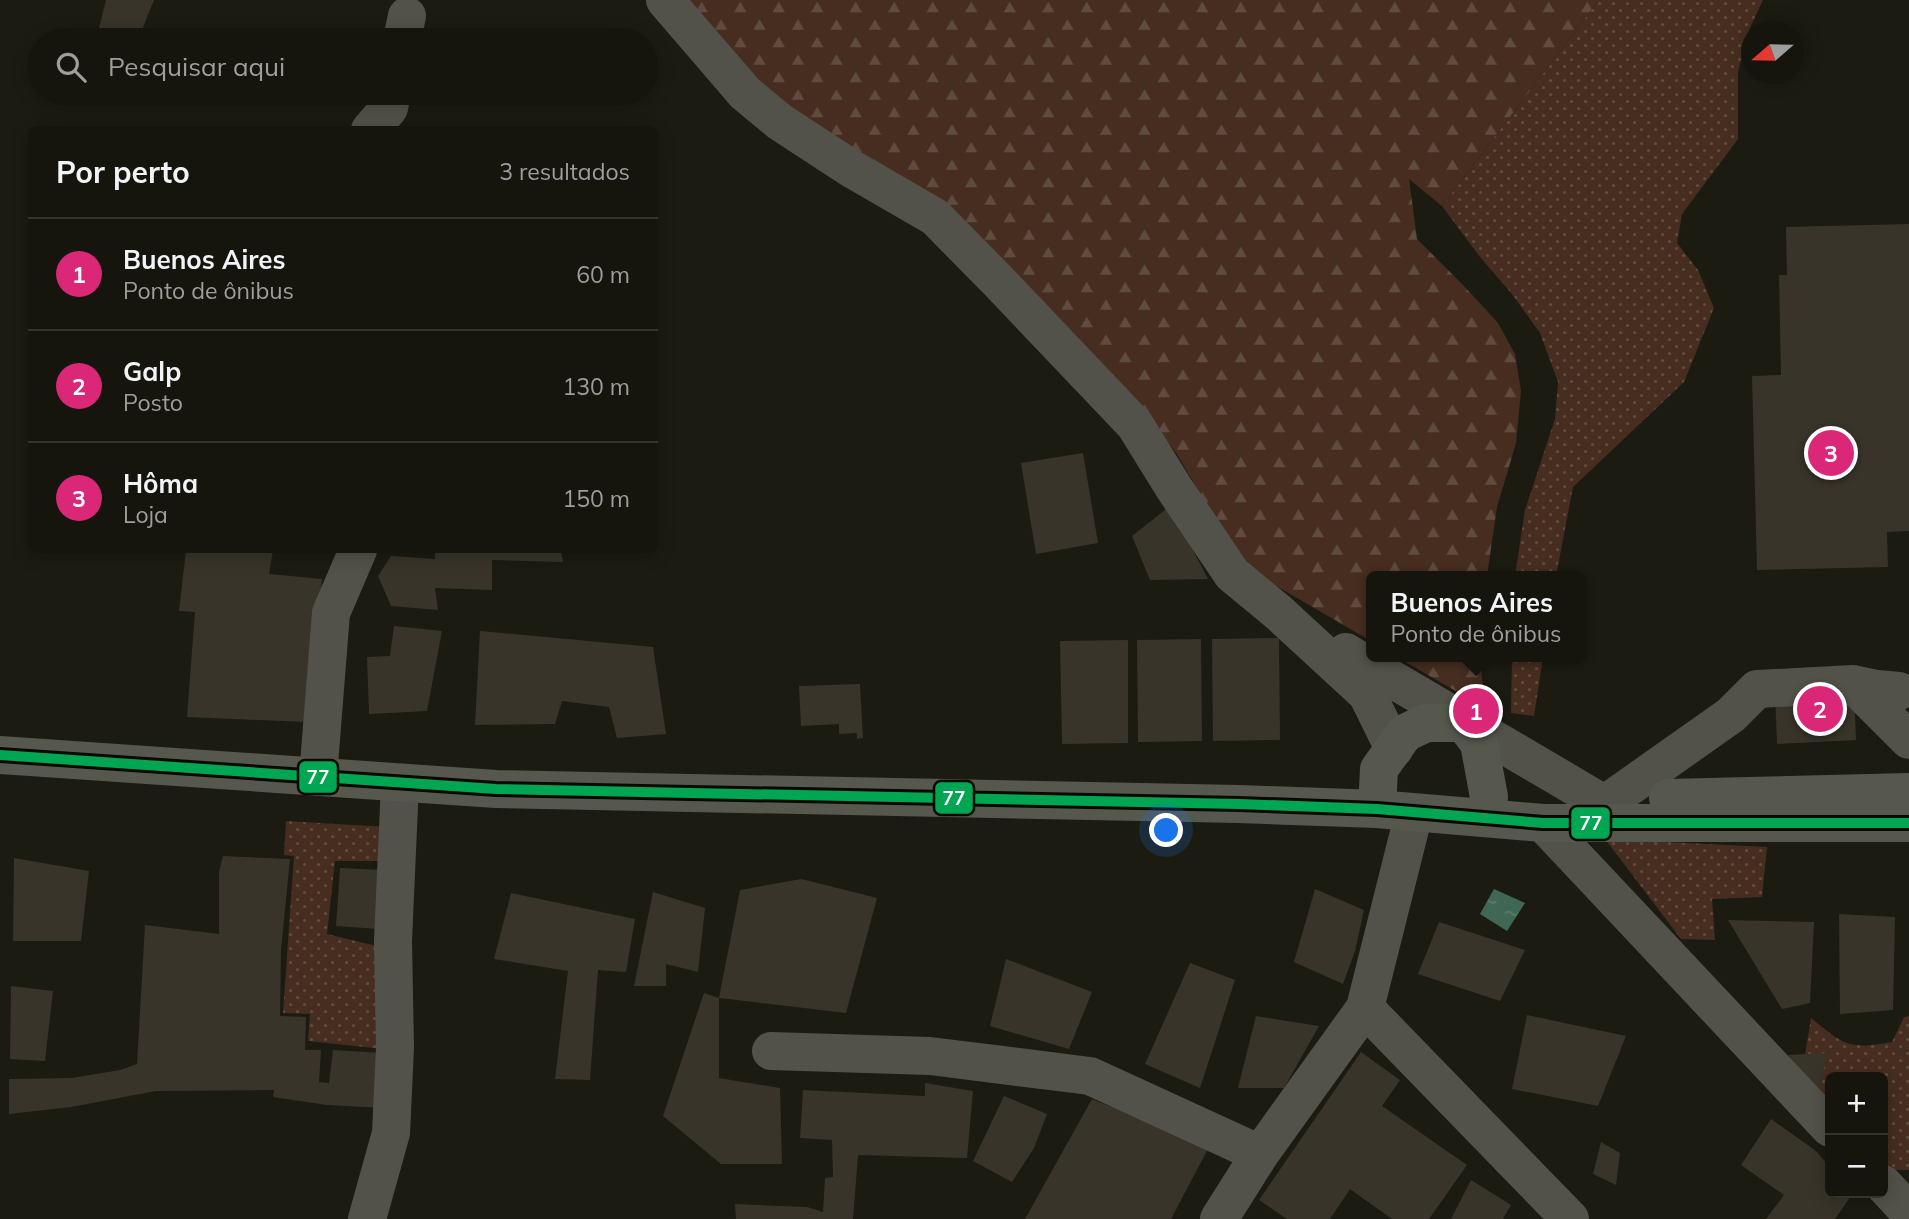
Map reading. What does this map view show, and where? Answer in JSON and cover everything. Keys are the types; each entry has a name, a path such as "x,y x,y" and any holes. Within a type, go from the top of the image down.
{"main road":[{"path":"1377,809 1379,769 1405,733 1426,723 1464,723 1479,743 1489,797"},
{"path":"0,755 496,789 1225,803 1377,809 1544,823 1909,823"},
{"path":"1377,809 1422,798 1603,799 1909,792"}],"street":[{"path":"664,0 745,93 780,122 852,169 935,216 1135,425 1232,574 1278,612 1367,694 1394,748"},
{"path":"373,126 390,105"},
{"path":"318,777 331,613 357,553"},
{"path":"1278,612 1464,723 1603,799 1731,715 1757,689 1853,684 1899,691"},
{"path":"1853,684 1909,740"},
{"path":"367,1219 391,1133 395,1048 393,941 400,783"},
{"path":"1219,1219 1260,1154 1365,1008 1414,813"},
{"path":"1544,823 1825,1123"},
{"path":"1365,1008 1570,1219"},
{"path":"771,1051 930,1056 1090,1076 1260,1154"},
{"path":"1888,1189 1909,1212"}],"green space":[{"path":"665,0 1599,0 1442,206 1409,179 1417,239 1498,323 1515,354 1521,391 1516,443 1497,507 1488,571 1366,571 1366,638 1242,566 1177,454 1130,394 999,282 780,122"},
{"path":"1599,0 1763,0 1753,21 1741,21 1738,139 1682,214 1677,243 1698,270 1714,308 1684,382 1573,487 1557,571 1516,571 1525,510 1555,419 1558,382 1540,333 1512,294 1442,206"},
{"path":"1406,662 1480,662 1485,708"},
{"path":"1512,662 1542,662 1534,716 1511,713"},
{"path":"286,821 388,827 386,861 335,861 327,934 385,948 383,1049 308,1041 310,1014 283,1013 294,856 284,855"},
{"path":"1605,839 1767,847 1762,897 1712,899 1715,940 1681,939"},
{"path":"1909,1016 1909,1170 1892,1170 1888,1166 1888,1072 1825,1072 1825,1102 1819,1095 1805,1055 1811,1018 1840,1040 1865,1045 1892,1042 1904,1017"}],"water":[{"path":"1494,889 1525,903 1507,931 1480,914"}],"building":[{"path":"106,0 154,0 143,28 99,28"},
{"path":"1909,224 1909,531 1887,532 1888,567 1757,570 1752,376 1781,375 1779,275 1787,275 1786,227"},
{"path":"1083,453 1098,543 1036,554 1021,463"},
{"path":"1170,506 1208,579 1150,580 1132,536"},
{"path":"186,553 272,553 269,574 322,579 307,722 187,717 195,612 179,611"},
{"path":"435,553 562,553 563,562 492,560 492,590 435,588 438,610 391,606 378,576 391,556 435,559"},
{"path":"394,626 442,631 427,711 369,714 367,657 390,656"},
{"path":"480,631 653,647 666,734 617,738 609,707 562,701 555,724 475,725"},
{"path":"1279,638 1280,740 1213,741 1212,639"},
{"path":"1201,639 1202,741 1138,742 1137,640"},
{"path":"1128,640 1128,743 1062,744 1060,641"},
{"path":"860,684 863,738 857,739 857,733 839,734 839,724 801,726 799,686"},
{"path":"1854,690 1856,740 1777,744 1775,694"},
{"path":"223,856 290,859 281,950 280,1016 306,1017 305,1050 321,1050 319,1082 329,1083 333,1050 383,1053 383,1108 327,1105 273,1097 274,1090 156,1091 71,1107 9,1114 9,1079 72,1078 120,1070 137,1064 145,925 219,934 219,872"},
{"path":"14,858 89,871 81,941 13,941"},
{"path":"340,868 382,870 378,929 336,926"},
{"path":"801,879 877,898 846,1013 719,998 740,890"},
{"path":"1315,889 1364,910 1355,951 1343,984 1294,962"},
{"path":"653,892 705,908 698,972 666,964 666,986 634,986"},
{"path":"511,893 635,919 626,972 598,970 590,1080 555,1079 568,971 494,959"},
{"path":"1839,914 1895,917 1893,1010 1840,1014"},
{"path":"1728,920 1814,922 1810,1003 1782,1009"},
{"path":"1439,922 1525,950 1500,1001 1418,974"},
{"path":"1006,959 1092,992 1069,1049 990,1026"},
{"path":"1190,963 1235,980 1200,1088 1145,1064"},
{"path":"11,986 53,991 45,1061 10,1059"},
{"path":"704,993 719,998 719,1078 780,1088 782,1164 721,1164 663,1116"},
{"path":"1527,1015 1626,1036 1598,1106 1512,1089"},
{"path":"1256,1016 1319,1026 1284,1088 1238,1088"},
{"path":"1361,1052 1400,1080 1382,1106 1467,1165 1429,1219 1392,1219 1350,1189 1330,1219 1287,1219 1259,1200"},
{"path":"1827,1053 1819,1095 1788,1055"},
{"path":"925,1083 973,1091 967,1158 858,1155 853,1219 736,1219 735,1204 807,1207 823,1212 825,1178 833,1177 832,1140 800,1138 803,1090 925,1096"},
{"path":"1004,1096 1047,1114 1034,1148 1012,1182 973,1161"},
{"path":"1092,1099 1209,1147 1171,1219 1025,1219"},
{"path":"1771,1119 1816,1151 1825,1161 1825,1198 1850,1198 1835,1219 1766,1219 1784,1195 1741,1165"},
{"path":"1601,1142 1620,1153 1616,1185 1593,1174"},
{"path":"1471,1180 1511,1205 1503,1219 1451,1219"}],"transit line":[{"name":"77","path":"0,755 496,789 1239,804 1377,809 1543,823 1909,823"}],"place":[{"name":"Hôma","path":"1831,453"},
{"name":"Galp","path":"1820,709"},
{"name":"Buenos Aires","path":"1476,711"}]}
